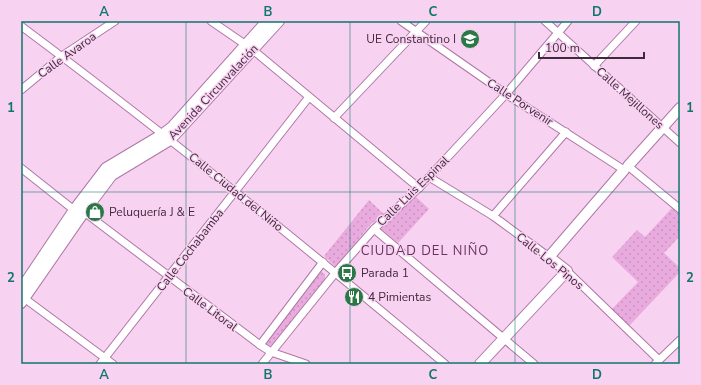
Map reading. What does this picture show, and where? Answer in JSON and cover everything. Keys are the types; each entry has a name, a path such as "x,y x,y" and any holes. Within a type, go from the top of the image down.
{"main road":[{"name":"Avenida Circunvalación","path":"250,47 267,21"},
{"name":"Avenida Circunvalación","path":"22,297 106,168 167,137 172,127 250,47 279,21"},
{"path":"549,257 680,108"},
{"name":"Calle Los Pinos","path":"549,257 567,271"},
{"path":"480,364 567,271"}],"street":[{"name":"Calle Avaroa","path":"21,90 62,56 115,21"},
{"path":"211,21 250,47 419,188"},
{"name":"Calle Porvenir","path":"401,21 506,94 626,168 680,209"},
{"path":"334,118 426,21"},
{"name":"Calle Mejillones","path":"545,21 680,143"},
{"name":"Calle Luis Espinal","path":"262,364 336,272 374,229 419,188 506,94 568,21"},
{"path":"594,66 636,21"},
{"name":"Calle Ciudad del Niño","path":"21,26 167,137 236,192 336,272 445,364"},
{"name":"Calle Cochabamba","path":"102,361 310,97"},
{"path":"493,216 566,132"},
{"name":"Calle Litoral","path":"21,168 260,345 271,352 306,364"},
{"name":"Calle Los Pinos","path":"429,177 493,216 549,257"},
{"path":"374,229 534,364"},
{"path":"260,345 323,262"},
{"name":"Calle Los Pinos","path":"567,271 657,362"},
{"path":"22,297 102,361 113,364"},
{"path":"657,362 680,340"}],"shaded area":[{"path":"414,195 429,209 398,243 381,229"},
{"path":"369,200 384,214 370,225 336,267 324,256"},
{"path":"672,208 680,214 680,236 664,253 680,268 680,272 629,326 612,309 638,282 612,257 637,230 645,237"},
{"path":"320,271 325,274 325,280 274,344 270,346 265,343"}],"place":[{"name":"UE Constantino I","path":"470,39"},
{"name":"Peluquería J & E","path":"95,212"},
{"name":"Parada 1","path":"347,273"},
{"name":"4 Pimientas","path":"354,297"}],"district":[{"name":"CIUDAD DEL NIÑO","path":"425,251"}]}
